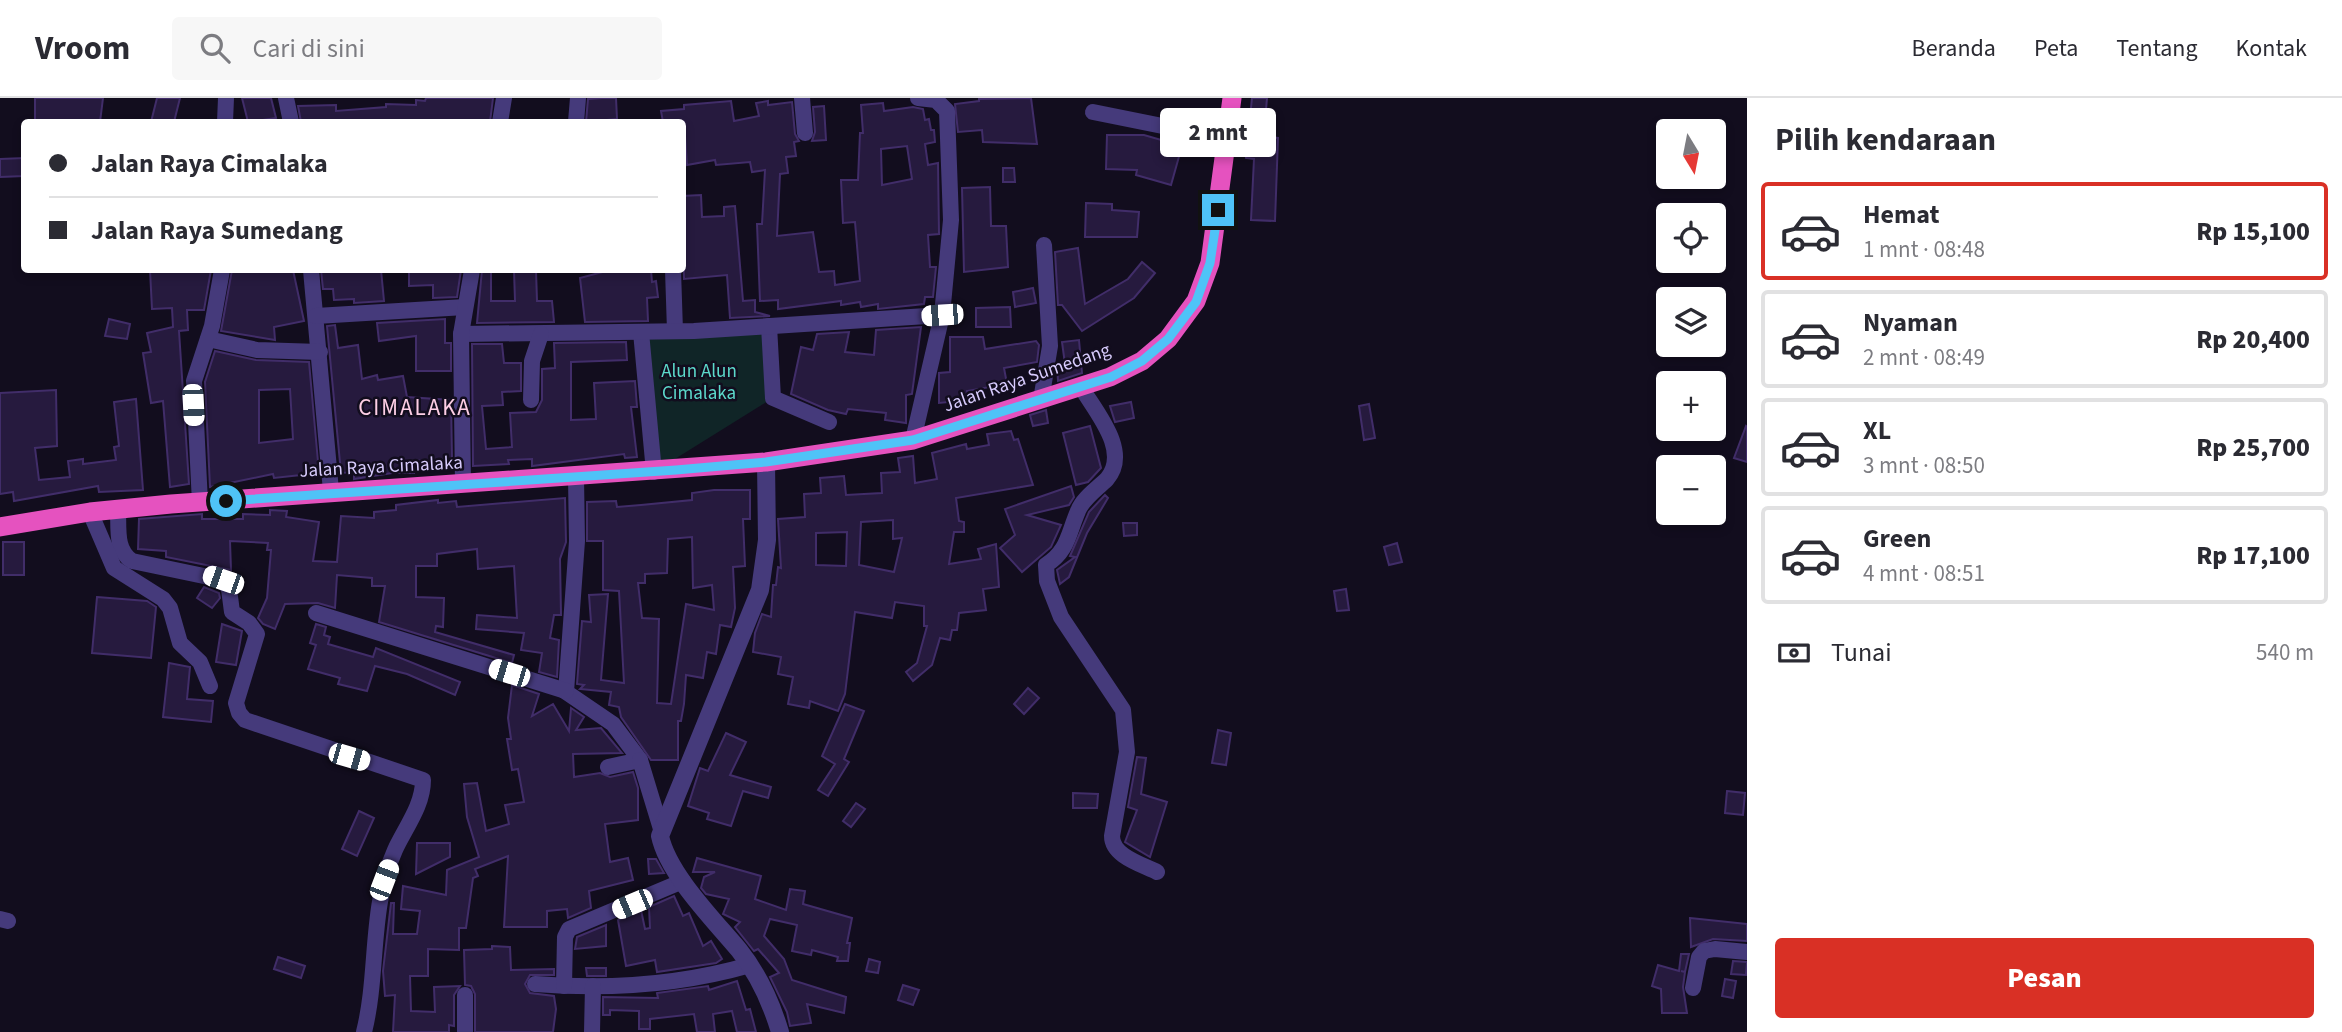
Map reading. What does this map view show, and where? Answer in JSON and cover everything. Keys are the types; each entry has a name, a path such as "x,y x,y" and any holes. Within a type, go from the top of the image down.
{"highway":[{"name":"Jalan Raya Sumedang","path":"766,462 913,440 1111,377 1142,361 1168,339 1196,302 1210,263 1232,98"},
{"name":"Jalan Raya Cimalaka","path":"0,527 90,512 331,491 654,472 766,462"}],"street":[{"path":"225,119 226,98"},
{"path":"286,98 290,119"},
{"path":"500,119 504,98"},
{"path":"576,119 578,98"},
{"path":"802,98 805,133"},
{"path":"913,440 942,315 951,220 947,118 942,103 918,98"},
{"path":"1093,112 1227,139"},
{"path":"1041,400 1050,346 1044,245"},
{"path":"200,503 194,381 208,339 221,273"},
{"path":"311,273 331,491"},
{"path":"463,484 461,334 472,273"},
{"path":"673,273 675,331"},
{"path":"316,316 466,307"},
{"path":"461,334 675,331 942,315"},
{"path":"769,326 773,398 829,422"},
{"path":"641,332 654,472"},
{"path":"531,400 532,361 541,334"},
{"path":"208,339 257,350 320,352"},
{"path":"1080,387 1113,442 1115,455 1110,475 1080,507 1059,558 1046,565 1046,578 1065,623 1123,710 1127,752 1112,836 1113,846 1157,872"},
{"path":"766,462 767,540 760,590 664,822 661,842 683,881 750,965 765,992 780,1032"},
{"path":"567,687 578,520 576,477"},
{"path":"118,510 121,549 126,556 132,561 223,580 229,589 232,612 255,628 257,634 236,703 245,720 325,749 416,775 423,780 419,803 394,852 379,901 375,969 364,1032"},
{"path":"90,512 114,568 163,599 170,608 180,643 200,662 210,686"},
{"path":"316,613 567,687 613,724 640,760 664,822"},
{"path":"608,767 640,760"},
{"path":"564,986 565,937 569,929 683,881"},
{"path":"1693,988 1704,951 1715,949 1747,952"},
{"path":"535,984 593,986 708,977 750,965"},
{"path":"592,1032 593,986"},
{"path":"465,1032 466,995"}],"green space":[{"name":"Alun Alun Cimalaka","path":"769,326 773,398 654,472 641,332"}],"building":[{"path":"35,98 103,98 100,119 35,119"},
{"path":"157,98 180,98 175,119 152,119"},
{"path":"242,98 271,98 276,118 247,119"},
{"path":"426,98 493,98 490,119 300,119 298,106 336,105 336,111 386,107 386,104 416,105 416,100 425,101"},
{"path":"616,98 617,119 586,119 588,99"},
{"path":"1031,98 1037,144 983,142 982,130 958,132 955,104 979,99"},
{"path":"1252,98 1267,98 1266,110 1272,110 1270,137 1278,138 1275,221 1251,220 1254,159 1246,158"},
{"path":"731,101 734,121 759,116 756,103 768,101 768,105 792,102 795,134 799,141 794,142 796,156 786,157 788,173 780,174 777,236 813,232 819,272 834,271 835,285 860,281 855,222 843,223 841,180 858,180 860,133 863,133 861,105 883,103 884,111 913,107 923,109 925,120 929,119 931,130 934,130 935,142 925,144 928,165 938,163 939,234 928,235 930,267 936,267 933,297 925,297 924,304 878,309 878,304 861,307 860,302 841,305 841,301 778,309 778,300 760,301 757,224 762,224 765,170 752,172 750,162 716,165 715,160 687,165 686,119 662,119 661,111 684,109 684,105","holes":["907,146 912,179 882,185 881,149"]},
{"path":"824,106 826,140 812,141 815,132 813,107"},
{"path":"1107,135 1144,135 1182,146 1171,185 1136,175 1137,170 1106,169"},
{"path":"21,158 21,176 0,177 0,159"},
{"path":"1003,168 1014,168 1015,182 1003,182"},
{"path":"990,187 991,226 1006,226 1008,267 964,272 962,188"},
{"path":"701,195 702,217 724,216 724,207 735,206 743,301 755,300 755,312 770,316 730,318 727,275 684,279 686,196"},
{"path":"1086,203 1112,204 1112,210 1139,212 1137,237 1085,237"},
{"path":"1078,248 1085,304 1128,279 1142,262 1155,273 1134,298 1082,331 1062,305 1058,305 1055,252"},
{"path":"150,273 210,273 204,310 187,310 188,330 179,331 189,484 170,487 163,401 151,403 143,353 151,352 147,333 173,327 172,308 152,309"},
{"path":"231,273 294,273 304,321 274,327 275,340 221,331"},
{"path":"321,273 381,273 384,301 354,303 354,299 334,300 333,289 323,289"},
{"path":"409,273 461,273 457,297 433,298 433,285 409,286"},
{"path":"482,273 491,273 491,301 515,301 514,273 536,273 537,301 552,301 554,322 477,323"},
{"path":"599,273 651,273 652,282 656,281 658,297 647,298 648,321 585,322 580,278"},
{"path":"1033,288 1036,303 1015,307 1013,292"},
{"path":"1010,307 1011,327 976,327 976,308"},
{"path":"109,319 130,324 127,339 105,336"},
{"path":"445,319 445,343 451,343 451,371 416,371 416,336 379,341 377,323"},
{"path":"335,325 338,348 358,345 362,379 377,375 378,380 403,376 407,397 451,400 452,459 413,461 414,473 392,473 354,479 354,472 341,473 327,326"},
{"path":"921,327 912,394 906,395 906,423 885,420 886,413 848,409 846,414 828,410 791,394 801,347 813,350 817,334 849,332 845,352 874,355 876,330"},
{"path":"950,337 983,337 985,349 1036,341 1039,345 1037,362 1004,368 1007,384 967,391 968,400 939,403 939,373 950,372"},
{"path":"1079,340 1082,373 1058,381 1057,366 1065,364 1062,342"},
{"path":"626,342 627,360 571,362 571,420 596,419 594,383 635,381 637,407 631,407 637,457 625,458 624,454 532,466 532,459 508,460 509,464 473,466 472,344 502,344 504,363 521,363 521,391 502,392 503,405 482,406 486,449 512,447 510,413 536,412 542,400 542,369 555,368 554,343"},
{"path":"215,351 256,360 309,362 319,473 274,478 273,474 210,487 205,382","holes":["290,389 293,439 259,443 259,390"]},
{"path":"56,390 57,446 35,448 39,480 70,477 68,461 83,459 83,464 116,460 114,447 119,446 114,402 136,399 143,490 99,492 98,486 14,501 13,492 0,494 0,393"},
{"path":"1131,402 1134,418 1115,422 1110,406"},
{"path":"1369,404 1375,438 1364,440 1359,406"},
{"path":"1046,410 1048,423 1033,426 1030,415"},
{"path":"1090,426 1101,468 1088,482 1076,485 1063,433"},
{"path":"1747,427 1747,462 1734,458"},
{"path":"1011,431 1014,440 1018,439 1033,485 956,498 959,521 964,522 964,532 954,532 949,564 981,559 978,549 996,544 999,587 983,589 986,610 959,613 957,630 952,630 950,640 940,638 932,665 913,681 906,672 917,663 927,626 924,626 924,606 895,602 892,618 855,612 845,694 838,711 810,701 809,708 788,704 793,677 778,674 781,657 753,652 755,633 762,614 771,617 773,585 776,585 778,567 781,568 778,519 805,517 804,494 821,493 820,478 844,476 846,495 882,493 881,473 900,472 898,458 913,456 915,483 937,479 932,453 966,444 967,449 989,445 987,434","holes":["893,520 893,539 902,538 894,572 859,565 861,522","847,532 846,566 816,565 816,533"]},
{"path":"1071,486 1074,497 1069,505 1027,515 1061,525 1051,547 1022,572 1000,548 1015,535 1005,509"},
{"path":"750,490 750,519 743,519 745,566 733,567 735,608 731,627 720,625 716,654 707,652 703,678 686,675 684,704 681,721 678,721 678,760 651,760 621,717 619,707 609,705 611,692 580,689 584,685 577,684 582,621 591,622 589,595 608,594 601,680 624,683 619,591 603,590 603,541 587,541 587,502 616,501 617,507 641,505 692,500 692,493","holes":["692,537 693,588 712,585 714,610 686,604 671,704 657,703 659,619 642,618 638,583 645,583 645,574 667,573 668,539"]},
{"path":"1105,495 1108,498 1087,533 1069,577 1060,584 1057,570 1075,557 1070,556 1089,512"},
{"path":"565,498 566,542 560,559 561,615 554,615 550,638 559,640 557,677 539,672 542,653 521,650 524,633 476,629 477,615 517,618 514,566 478,569 477,549 437,554 437,566 416,566 416,597 444,598 443,627 436,626 435,632 514,655 512,663 379,622 385,586 372,586 372,578 337,575 335,608 318,603 285,604 275,629 263,624 258,618 267,598 271,550 267,550 268,543 230,541 231,570 166,557 166,551 138,549 139,519 202,514 202,519 243,519 243,514 270,515 270,510 287,511 286,517 319,522 313,561 337,562 341,516 374,518 374,512 396,510 396,505 438,500 438,503 456,501 457,507"},
{"path":"1123,523 1137,523 1137,535 1124,536"},
{"path":"3,542 24,542 24,575 3,575"},
{"path":"1397,543 1402,562 1389,565 1384,547"},
{"path":"204,587 219,593 220,598 212,608 197,598"},
{"path":"1346,589 1349,610 1337,611 1334,591"},
{"path":"97,597 147,601 156,607 151,658 92,653"},
{"path":"222,624 242,631 236,665 216,662"},
{"path":"316,624 326,627 324,635 330,637 328,644 373,657 376,648 460,682 455,695 407,674 375,666 367,691 338,684 340,678 308,669 316,645 310,643"},
{"path":"169,663 190,667 187,699 213,701 211,722 163,717"},
{"path":"512,685 539,694 532,716 553,704 569,731 571,708 584,717 576,730 601,728 622,753 573,754 574,777 600,773 610,777 633,772 638,788 638,820 605,824 610,862 628,858 633,880 589,891 591,908 568,918 567,909 547,911 547,927 504,927 508,856 475,869 478,876 473,878 466,928 459,928 459,950 428,949 428,976 410,976 411,1011 435,1012 434,987 460,986 454,995 454,1026 449,1025 449,1032 393,1032 395,995 385,996 383,971 391,903 394,903 393,934 417,934 420,911 401,909 403,886 446,895 447,870 479,857 467,817 464,784 477,783 486,831 509,824 505,805 524,802 518,769 512,770 507,739 511,739 508,718"},
{"path":"1028,688 1039,698 1024,714 1014,704"},
{"path":"845,704 864,711 844,759 849,762 828,796 818,790 835,764 822,756"},
{"path":"1218,730 1231,733 1226,765 1212,763"},
{"path":"726,733 746,742 730,775 771,787 768,798 743,791 731,826 707,819 709,813 688,806 700,768 708,771"},
{"path":"1137,757 1146,758 1141,794 1167,802 1150,857 1125,842 1137,810 1128,807"},
{"path":"1727,791 1745,793 1743,815 1725,813"},
{"path":"1073,793 1098,794 1097,808 1073,808"},
{"path":"856,803 865,809 851,827 843,821"},
{"path":"359,811 374,818 357,856 342,849"},
{"path":"417,843 450,843 450,857 416,874"},
{"path":"697,858 761,876 755,899 786,910 790,889 805,891 803,904 852,918 847,943 850,943 848,961 837,961 838,957 812,950 811,955 792,951 797,925 770,919 764,936 784,959 792,980 846,997 844,1013 807,1004 811,1023 790,1026 787,1012 770,977 779,973 758,949 754,951 735,927 740,922 723,914 729,899 706,894 701,888 704,877 715,872 693,872"},
{"path":"648,859 656,859 664,873 649,874"},
{"path":"674,896 683,916 689,913 703,946 711,941 722,959 716,963 657,972 655,960 626,966 618,920 641,910 645,929 650,928 649,907"},
{"path":"1690,918 1747,924 1747,941 1713,939 1691,947"},
{"path":"606,925 606,946 575,949 577,937"},
{"path":"492,946 510,947 511,970 554,969 554,975 530,975 525,984 530,993 554,996 556,1009 553,1032 475,1032 475,994 471,986 465,985 464,950 492,949"},
{"path":"1681,954 1689,954 1683,987 1687,1013 1662,1013 1661,989 1652,986 1658,965 1679,971"},
{"path":"278,957 305,966 301,978 274,969"},
{"path":"869,959 880,962 878,973 866,971"},
{"path":"1733,961 1747,962 1746,975 1731,974"},
{"path":"586,968 606,968 606,976 587,976"},
{"path":"1725,979 1736,981 1733,998 1722,996"},
{"path":"737,981 746,1010 750,1009 756,1032 737,1032 732,1011 713,1014 715,1032 697,1032 694,1014 650,1019 650,1029 639,1029 639,1011 610,1010 610,1015 603,1015 603,997 658,998 657,993 708,986 709,990"},
{"path":"903,985 919,990 913,1005 898,1000"}],"district":[{"name":"CIMALAKA","path":"415,407"}],"route":[{"path":"226,501 331,491 676,470 766,462 913,440 1111,377 1142,361 1168,339 1196,302 1210,263 1218,210"}]}
